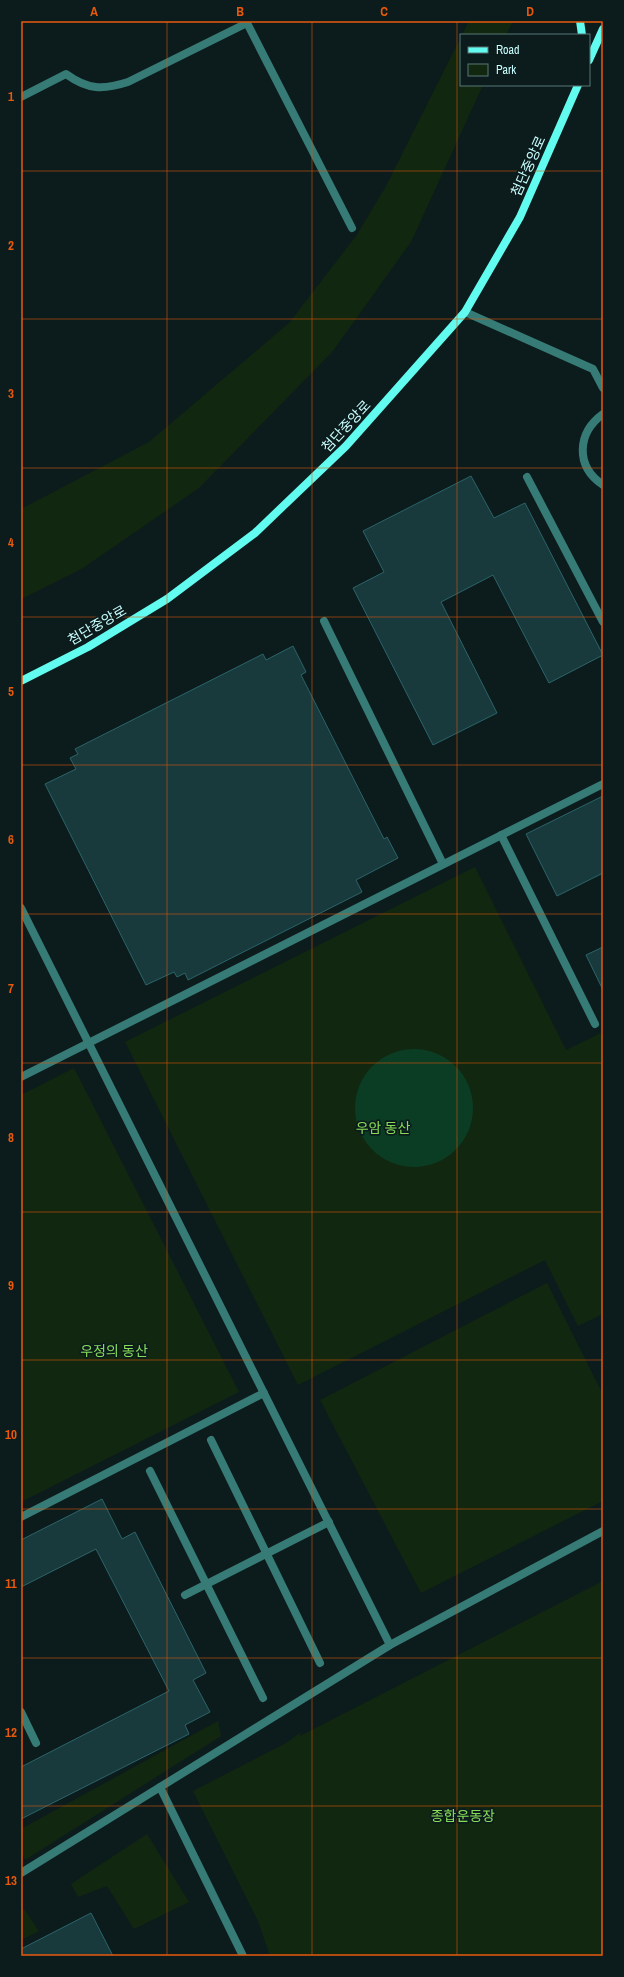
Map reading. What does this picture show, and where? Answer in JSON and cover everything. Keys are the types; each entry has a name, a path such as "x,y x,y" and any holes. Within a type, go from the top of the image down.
{"street":[{"path":"580,21 582,34"},
{"path":"590,58 603,29"},
{"name":"첨단중앙로","path":"21,681 88,647 167,599 255,533 346,446 465,312 520,217 578,86"}],"lane":[{"path":"21,97 66,74 77,82 94,87 110,88 128,82 247,23 352,228"},
{"path":"465,312 593,369 603,388"},
{"path":"603,414 593,422 586,432 582,445 583,458 588,470 596,480 603,485"},
{"path":"527,476 603,622"},
{"path":"324,621 443,864"},
{"path":"21,1077 603,784"},
{"path":"501,835 595,1024"},
{"path":"22,911 390,1645"},
{"path":"21,1517 264,1393"},
{"path":"211,1440 320,1663"},
{"path":"150,1471 263,1698"},
{"path":"185,1595 329,1522"},
{"path":"21,1874 390,1645 603,1531"},
{"path":"21,1712 36,1743"},
{"path":"160,1787 243,1956"}],"green space":[{"path":"469,21 513,21 506,34 462,34"},
{"path":"460,39 460,86 483,86 411,242 333,351 199,488 83,568 21,599 21,509 149,442 289,323 356,236 385,188"},
{"name":"우암 동산","path":"475,867 566,1050 603,1032 603,1314 578,1326 545,1260 298,1385 125,1042"},
{"name":"우정의 동산","path":"74,1068 239,1392 21,1502 21,1095"},
{"path":"547,1283 603,1395 603,1501 421,1593 320,1400"},
{"name":"종합운동장","path":"603,1581 603,1956 270,1956 258,1921 193,1791 286,1743 301,1732 300,1736"},
{"path":"218,1721 221,1736 25,1860 21,1849 21,1829"},
{"path":"147,1834 189,1902 134,1929 107,1886 78,1897 71,1884"},
{"path":"24,1909 39,1931 21,1940 21,1911"}],"shaded area":[{"path":"414,1049 436,1054 447,1059 463,1075 468,1086 473,1108 468,1130 463,1141 447,1157 436,1162 414,1167 392,1162 381,1157 365,1141 360,1130 355,1108 360,1086 365,1075 381,1059 392,1054"}],"building":[{"path":"471,476 494,518 525,503 603,655 549,683 493,575 441,602 497,713 433,745 353,588 384,572 363,531"},
{"path":"293,646 306,672 301,675 384,839 387,837 398,858 356,880 362,892 188,980 185,973 177,977 174,972 146,985 45,784 76,769 70,758 78,754 75,749 263,654 266,660"},
{"path":"603,796 603,873 557,896 526,834"},
{"path":"603,947 603,990 586,955"},
{"path":"102,1499 122,1539 135,1532 206,1673 193,1680 210,1712 185,1725 189,1734 21,1819 21,1767 169,1691 96,1549 21,1587 21,1540"},
{"path":"91,1913 113,1956 21,1956 21,1949"}]}
